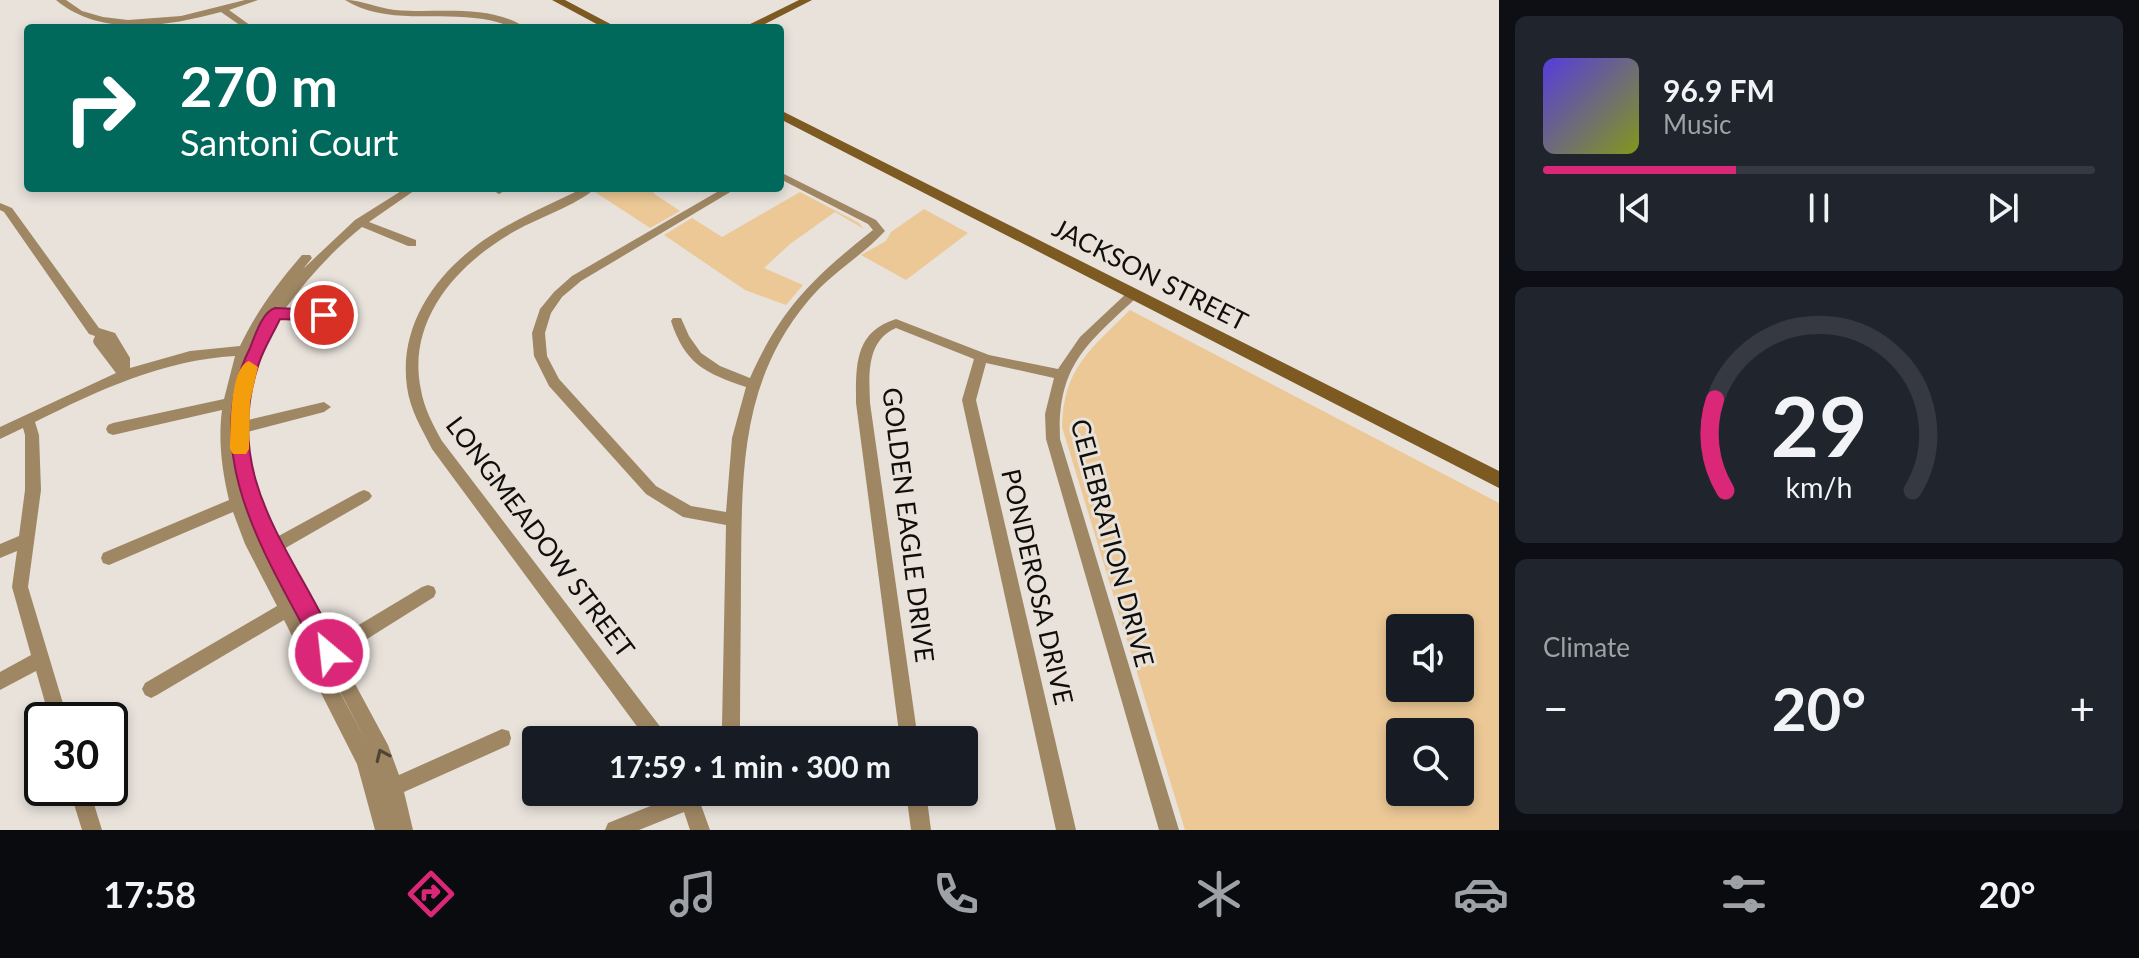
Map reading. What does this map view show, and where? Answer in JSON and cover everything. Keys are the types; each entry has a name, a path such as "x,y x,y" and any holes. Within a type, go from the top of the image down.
{"main road":[{"path":"557,0 604,24"},
{"path":"756,24 807,0"},
{"name":"JACKSON STREET","path":"784,116 1499,480"}],"street":[{"path":"60,0 71,10 86,16 138,21 194,17 254,0"},
{"path":"349,0 386,12 498,16 514,24"},
{"path":"458,13 463,4"},
{"path":"224,10 244,24"},
{"path":"134,24 138,21"},
{"path":"731,726 733,520 739,438 753,384 770,347 803,298 846,256 877,235 878,228 784,177"},
{"path":"385,830 366,761 236,504 226,450 228,403 264,309 293,271 338,229 392,192"},
{"path":"403,830 394,787 381,752 273,547 247,490 239,428 249,350 275,313 317,260 359,222 407,192"},
{"name":"LONGMEADOW STREET","path":"583,192 484,245 451,275 437,291 418,327 410,380 419,413 437,445 648,726"},
{"path":"725,192 586,271 558,293 548,307 538,335 538,352 543,367 554,382 651,490 688,512 733,520"},
{"path":"0,206 8,210 94,331 102,334 99,341 124,373"},
{"path":"359,222 412,243"},
{"name":"CELEBRATION DRIVE","path":"1133,294 1082,342 1059,374 1052,404 1053,439 1169,830"},
{"path":"275,313 349,316"},
{"path":"677,321 685,344 700,362 753,384"},
{"name":"GOLDEN EAGLE DRIVE","path":"907,726 863,403 864,355 875,334 887,325 896,323 981,356"},
{"path":"0,433 124,373 184,355 249,350"},
{"path":"981,356 1059,374"},
{"name":"PONDEROSA DRIVE","path":"981,356 969,400 1066,830"},
{"path":"113,429 228,403"},
{"path":"239,428 324,407"},
{"path":"27,420 32,435 33,490 20,587 54,702"},
{"path":"273,547 364,496"},
{"path":"109,558 236,504"},
{"path":"0,551 26,540"},
{"path":"329,653 428,592"},
{"path":"151,689 287,609"},
{"path":"0,681 41,659"},
{"path":"394,787 502,738"},
{"path":"83,806 89,829"},
{"path":"615,830 668,806"},
{"path":"697,806 700,830"},
{"path":"918,806 921,830"}],"shaded area":[{"path":"595,192 654,192 680,211 650,228"},
{"path":"800,192 859,223 864,229 835,212 790,244 764,268 803,285 786,305 745,290 664,235 692,218 722,237"},
{"path":"924,209 968,233 906,280 861,255 886,241 891,232"},
{"path":"1130,310 1499,503 1499,830 1185,830 1062,427 1068,389 1074,374 1092,349"}],"slow traffic":[{"path":"240,449 241,402 249,367"}],"route":[{"path":"324,315 275,313 255,350 244,385 239,446 247,490 255,512 329,653"}]}
